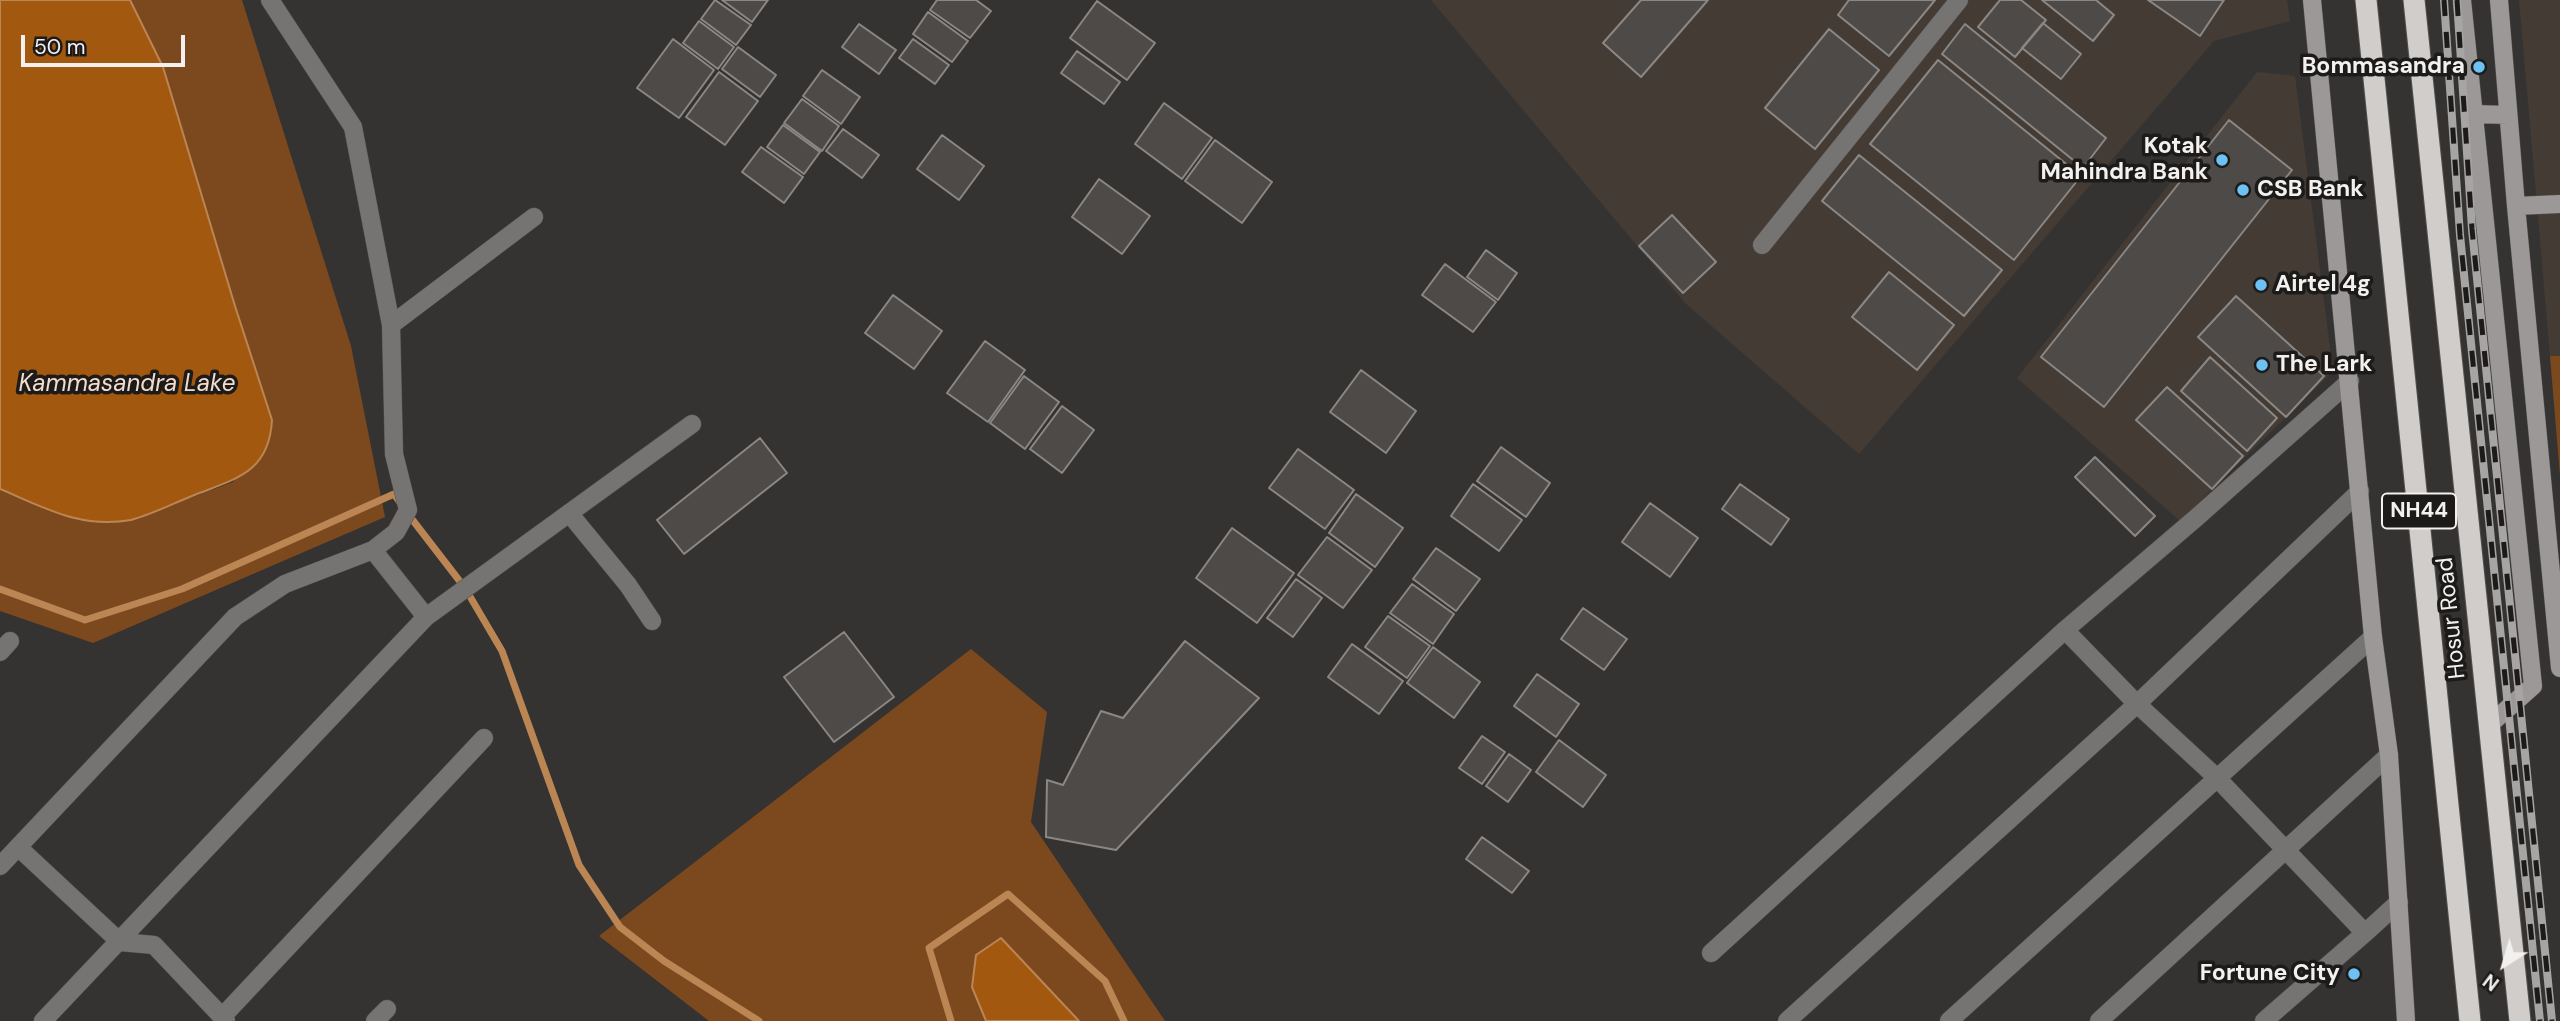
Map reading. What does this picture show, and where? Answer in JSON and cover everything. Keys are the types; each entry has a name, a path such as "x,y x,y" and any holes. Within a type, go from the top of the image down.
{"highway":[{"name":"Hosur Road","path":"2366,0 2470,1021"},
{"name":"Hosur Road","path":"2415,8 2520,1021"}],"street":[{"path":"0,866 235,617 285,584 373,550 396,532 408,510 394,454 391,325 353,127 270,0"},
{"path":"1762,245 1959,0"},
{"path":"2312,0 2373,637 2389,755 2406,1021"},
{"path":"2462,0 2533,686 2489,725"},
{"path":"2499,0 2560,668"},
{"path":"2474,114 2508,115"},
{"path":"2516,206 2560,204"},
{"path":"391,325 534,217"},
{"path":"1711,953 2065,630 2350,381"},
{"path":"43,1021 426,617 692,424"},
{"path":"1787,1021 2137,704 2360,491"},
{"path":"569,513 628,585 652,621"},
{"path":"373,550 426,617"},
{"path":"2065,630 2137,704 2216,777 2365,933"},
{"path":"1949,1021 2373,637"},
{"path":"18,847 119,941 154,945 224,1019 375,851 484,738"},
{"path":"2099,1021 2389,755"},
{"path":"2264,1021 2399,901"}],"shaded area":[{"path":"130,0 242,0 351,346 385,517 93,643 0,611 0,489 48,509 80,518 114,522 131,520 233,482 272,420 163,67"},
{"path":"1431,0 2287,0 2290,21 2214,41 1859,454 1685,303"},
{"path":"2519,0 2560,0 2560,475 2537,204"},
{"path":"2257,72 2295,76 2333,371 2180,521 2017,378"},
{"path":"2550,356 2560,356 2560,475"},
{"path":"971,649 1047,712 1031,822 1165,1021 709,1021 599,936"}],"water":[{"name":"Kammasandra Lake","path":"0,0 130,0 163,67 272,420 264,452 247,472 222,485 131,520 96,522 79,519 48,510 0,489"},
{"path":"1001,938 1079,1021 986,1021 972,987 976,955"}],"building":[{"path":"715,0 751,25 736,45 701,19"},
{"path":"722,0 768,0 752,22"},
{"path":"937,0 976,0 991,11 970,38 930,10"},
{"path":"1641,0 1708,0 1641,77 1603,43"},
{"path":"1849,0 1935,0 1889,56 1838,15"},
{"path":"2000,0 2021,0 2046,20 2015,57 1978,27"},
{"path":"2042,0 2096,0 2114,15 2093,41"},
{"path":"2148,0 2224,0 2200,36"},
{"path":"1097,1 1155,43 1127,80 1070,38"},
{"path":"928,12 968,41 952,62 913,34"},
{"path":"699,21 734,47 718,69 683,43"},
{"path":"2043,23 2081,54 2061,79 2022,48"},
{"path":"859,24 896,50 879,74 842,47"},
{"path":"1965,24 2106,138 2083,168 1942,54"},
{"path":"1829,29 1879,70 1815,149 1765,108"},
{"path":"673,39 714,70 679,118 637,88"},
{"path":"913,39 949,65 935,84 899,58"},
{"path":"738,47 776,75 760,97 722,69"},
{"path":"1077,51 1120,82 1104,104 1061,73"},
{"path":"1938,60 2081,176 2014,260 1870,144"},
{"path":"822,70 860,97 841,124 803,96"},
{"path":"719,72 758,101 725,145 686,117"},
{"path":"802,99 839,126 822,151 784,123"},
{"path":"1164,103 1212,138 1182,179 1135,144"},
{"path":"2229,120 2292,170 2104,407 2041,357"},
{"path":"783,125 820,152 804,174 767,147"},
{"path":"843,129 879,155 862,178 826,151"},
{"path":"942,135 984,166 959,200 917,169"},
{"path":"1215,140 1272,182 1242,223 1185,181"},
{"path":"761,147 803,177 784,203 742,172"},
{"path":"1859,155 2002,270 1964,316 1822,201"},
{"path":"1099,179 1150,216 1122,254 1072,217"},
{"path":"1672,215 1716,262 1683,293 1639,246"},
{"path":"1486,250 1517,273 1498,300 1467,277"},
{"path":"1445,264 1496,302 1473,332 1422,295"},
{"path":"1889,272 1954,325 1917,370 1852,317"},
{"path":"893,295 942,331 914,369 865,333"},
{"path":"2236,296 2324,376 2286,417 2198,337"},
{"path":"985,341 1025,370 988,422 947,393"},
{"path":"2210,357 2277,418 2247,451 2181,391"},
{"path":"1361,370 1416,411 1386,453 1330,412"},
{"path":"1024,376 1059,402 1025,449 990,423"},
{"path":"2167,387 2243,456 2212,489 2136,420"},
{"path":"1062,406 1094,430 1062,473 1030,449"},
{"path":"760,438 787,473 684,554 657,520"},
{"path":"1501,447 1550,483 1526,517 1477,481"},
{"path":"1298,449 1354,490 1325,529 1269,488"},
{"path":"2095,457 2155,516 2135,536 2075,477"},
{"path":"1473,484 1522,520 1499,551 1451,516"},
{"path":"1740,484 1789,519 1771,545 1722,509"},
{"path":"1356,494 1403,528 1375,567 1329,533"},
{"path":"1650,503 1698,538 1670,577 1622,542"},
{"path":"1232,528 1294,573 1257,623 1196,578"},
{"path":"1327,537 1372,570 1343,608 1298,575"},
{"path":"1436,548 1480,579 1456,611 1413,579"},
{"path":"1296,579 1322,598 1293,637 1267,618"},
{"path":"1412,584 1454,614 1433,644 1390,613"},
{"path":"1583,608 1627,639 1604,670 1561,639"},
{"path":"1388,616 1430,646 1407,678 1365,647"},
{"path":"844,632 894,697 834,742 784,677"},
{"path":"1185,641 1259,698 1116,850 1046,837 1047,780 1063,785 1101,711 1123,718"},
{"path":"1352,644 1403,681 1379,714 1328,677"},
{"path":"1433,647 1480,682 1454,718 1407,683"},
{"path":"1537,674 1579,704 1556,737 1514,706"},
{"path":"1482,736 1505,752 1482,784 1459,768"},
{"path":"1559,740 1606,775 1583,807 1536,772"},
{"path":"1509,754 1531,770 1508,802 1486,786"},
{"path":"1482,837 1529,871 1512,893 1466,859"}],"waterway":[{"path":"0,589 85,620 182,589 394,494 401,504"},
{"path":"408,514 465,588 502,651 579,865 620,927 664,961 759,1021"},
{"path":"951,1021 929,948 1008,894 1105,981 1124,1021"}],"railway":[{"path":"2444,0 2460,235 2540,1021"},
{"path":"2457,0 2472,229 2552,1021"}],"place":[{"name":"Bommasandra","path":"2479,67"},
{"name":"Kotak Mahindra Bank","path":"2222,160"},
{"name":"CSB Bank","path":"2243,190"},
{"name":"Airtel 4g","path":"2261,285"},
{"name":"The Lark","path":"2262,365"},
{"name":"Fortune City","path":"2354,974"}]}
